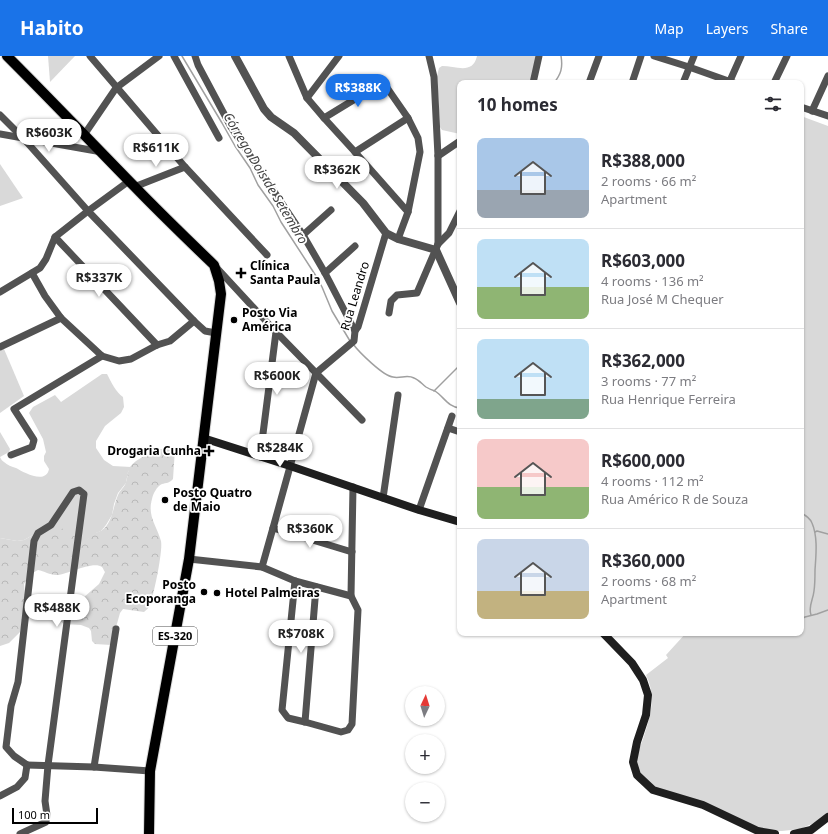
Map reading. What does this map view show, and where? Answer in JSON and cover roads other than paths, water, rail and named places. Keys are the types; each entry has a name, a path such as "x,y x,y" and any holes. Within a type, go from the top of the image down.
{"main road":[{"path":"7,56 132,184 214,265 219,281 220,294 204,438 419,510 457,521"},
{"name":"ES-320","path":"149,834 150,771 189,559 204,438"},
{"path":"606,636 632,663 643,680 648,695 646,716 637,742 633,762 637,775 653,790 703,805 758,831 775,834"},
{"path":"794,834 811,830 828,817"}],"street":[{"path":"90,56 185,167 267,256"},
{"path":"84,135 116,88 160,56"},
{"path":"174,56 219,138"},
{"path":"195,56 198,65 231,127 303,235 325,273 355,331"},
{"path":"235,56 264,109 270,117 294,134 363,203 386,233 398,240 437,247"},
{"path":"288,56 308,98 408,212"},
{"path":"308,98 339,56"},
{"path":"429,56 434,77 438,156 437,247 457,296"},
{"path":"534,80 539,56"},
{"path":"590,80 599,56"},
{"path":"633,80 641,56"},
{"path":"654,56 725,80"},
{"path":"684,80 694,56"},
{"path":"732,80 741,56"},
{"path":"775,80 787,56"},
{"path":"812,111 828,76"},
{"path":"324,118 383,82 408,118 418,138 420,152 408,212 398,240"},
{"path":"804,108 828,116"},
{"path":"0,115 194,321 206,331 216,333"},
{"path":"355,152 408,118"},
{"path":"0,134 102,152"},
{"path":"438,156 457,143"},
{"path":"0,292 40,268 46,259 54,237 88,210 132,184 185,167"},
{"path":"303,235 331,210"},
{"path":"389,314 391,301 397,294 417,293 437,247 449,233 457,217"},
{"name":"Rua Leandro","path":"316,373 354,341 355,331 358,327 386,233"},
{"path":"54,237 157,345"},
{"path":"325,273 355,246"},
{"path":"214,265 276,332 362,420"},
{"path":"32,273 45,296 61,318 102,356 119,361 131,359 157,345 170,341 194,321"},
{"path":"220,294 229,290 237,290"},
{"path":"0,347 61,318"},
{"path":"260,457 276,332"},
{"path":"11,455 32,447 34,440 14,409 102,356"},
{"path":"262,567 316,373"},
{"path":"383,498 398,395"},
{"path":"419,510 452,416"},
{"path":"448,428 457,431"},
{"path":"295,581 282,710 288,718 341,732 348,730 352,724 358,610 351,596 353,487"},
{"path":"20,834 46,822 47,815 45,801 48,765 84,494 79,490 73,492 51,525 38,534 34,542 18,682 11,706 6,747 14,756 27,765 48,765 94,767 150,771"},
{"path":"273,528 352,552"},
{"path":"189,559 262,567 295,581 351,596"},
{"path":"305,722 316,587"},
{"path":"94,767 116,629"},
{"path":"0,796 17,788 25,778 27,765"}],"waterway":[{"name":"Córrego Dois de Setembro","path":"182,56 235,146 250,168 258,185 273,206 281,222 316,276 332,311 350,341"},
{"path":"556,80 561,71 561,56"},
{"name":"Córrego Dois de Setembro","path":"353,344 383,373 393,377 409,376 414,378 427,388 438,393 449,404 457,407"},
{"path":"434,391 457,368"},
{"path":"804,515 811,521 816,540 815,583 810,606 811,615"},
{"path":"815,532 817,531 828,534"},
{"name":"Córrego Dois de Setembro","path":"804,618 828,610"}],"place":[{"name":"Clínica Santa Paula","path":"241,273"},
{"name":"Posto Via América","path":"234,320"},
{"name":"Drogaria Cunha","path":"209,451"},
{"name":"Posto Quatro de Maio","path":"165,500"},
{"name":"Posto Ecoporanga","path":"204,592"},
{"name":"Hotel Palmeiras","path":"217,593"}]}
